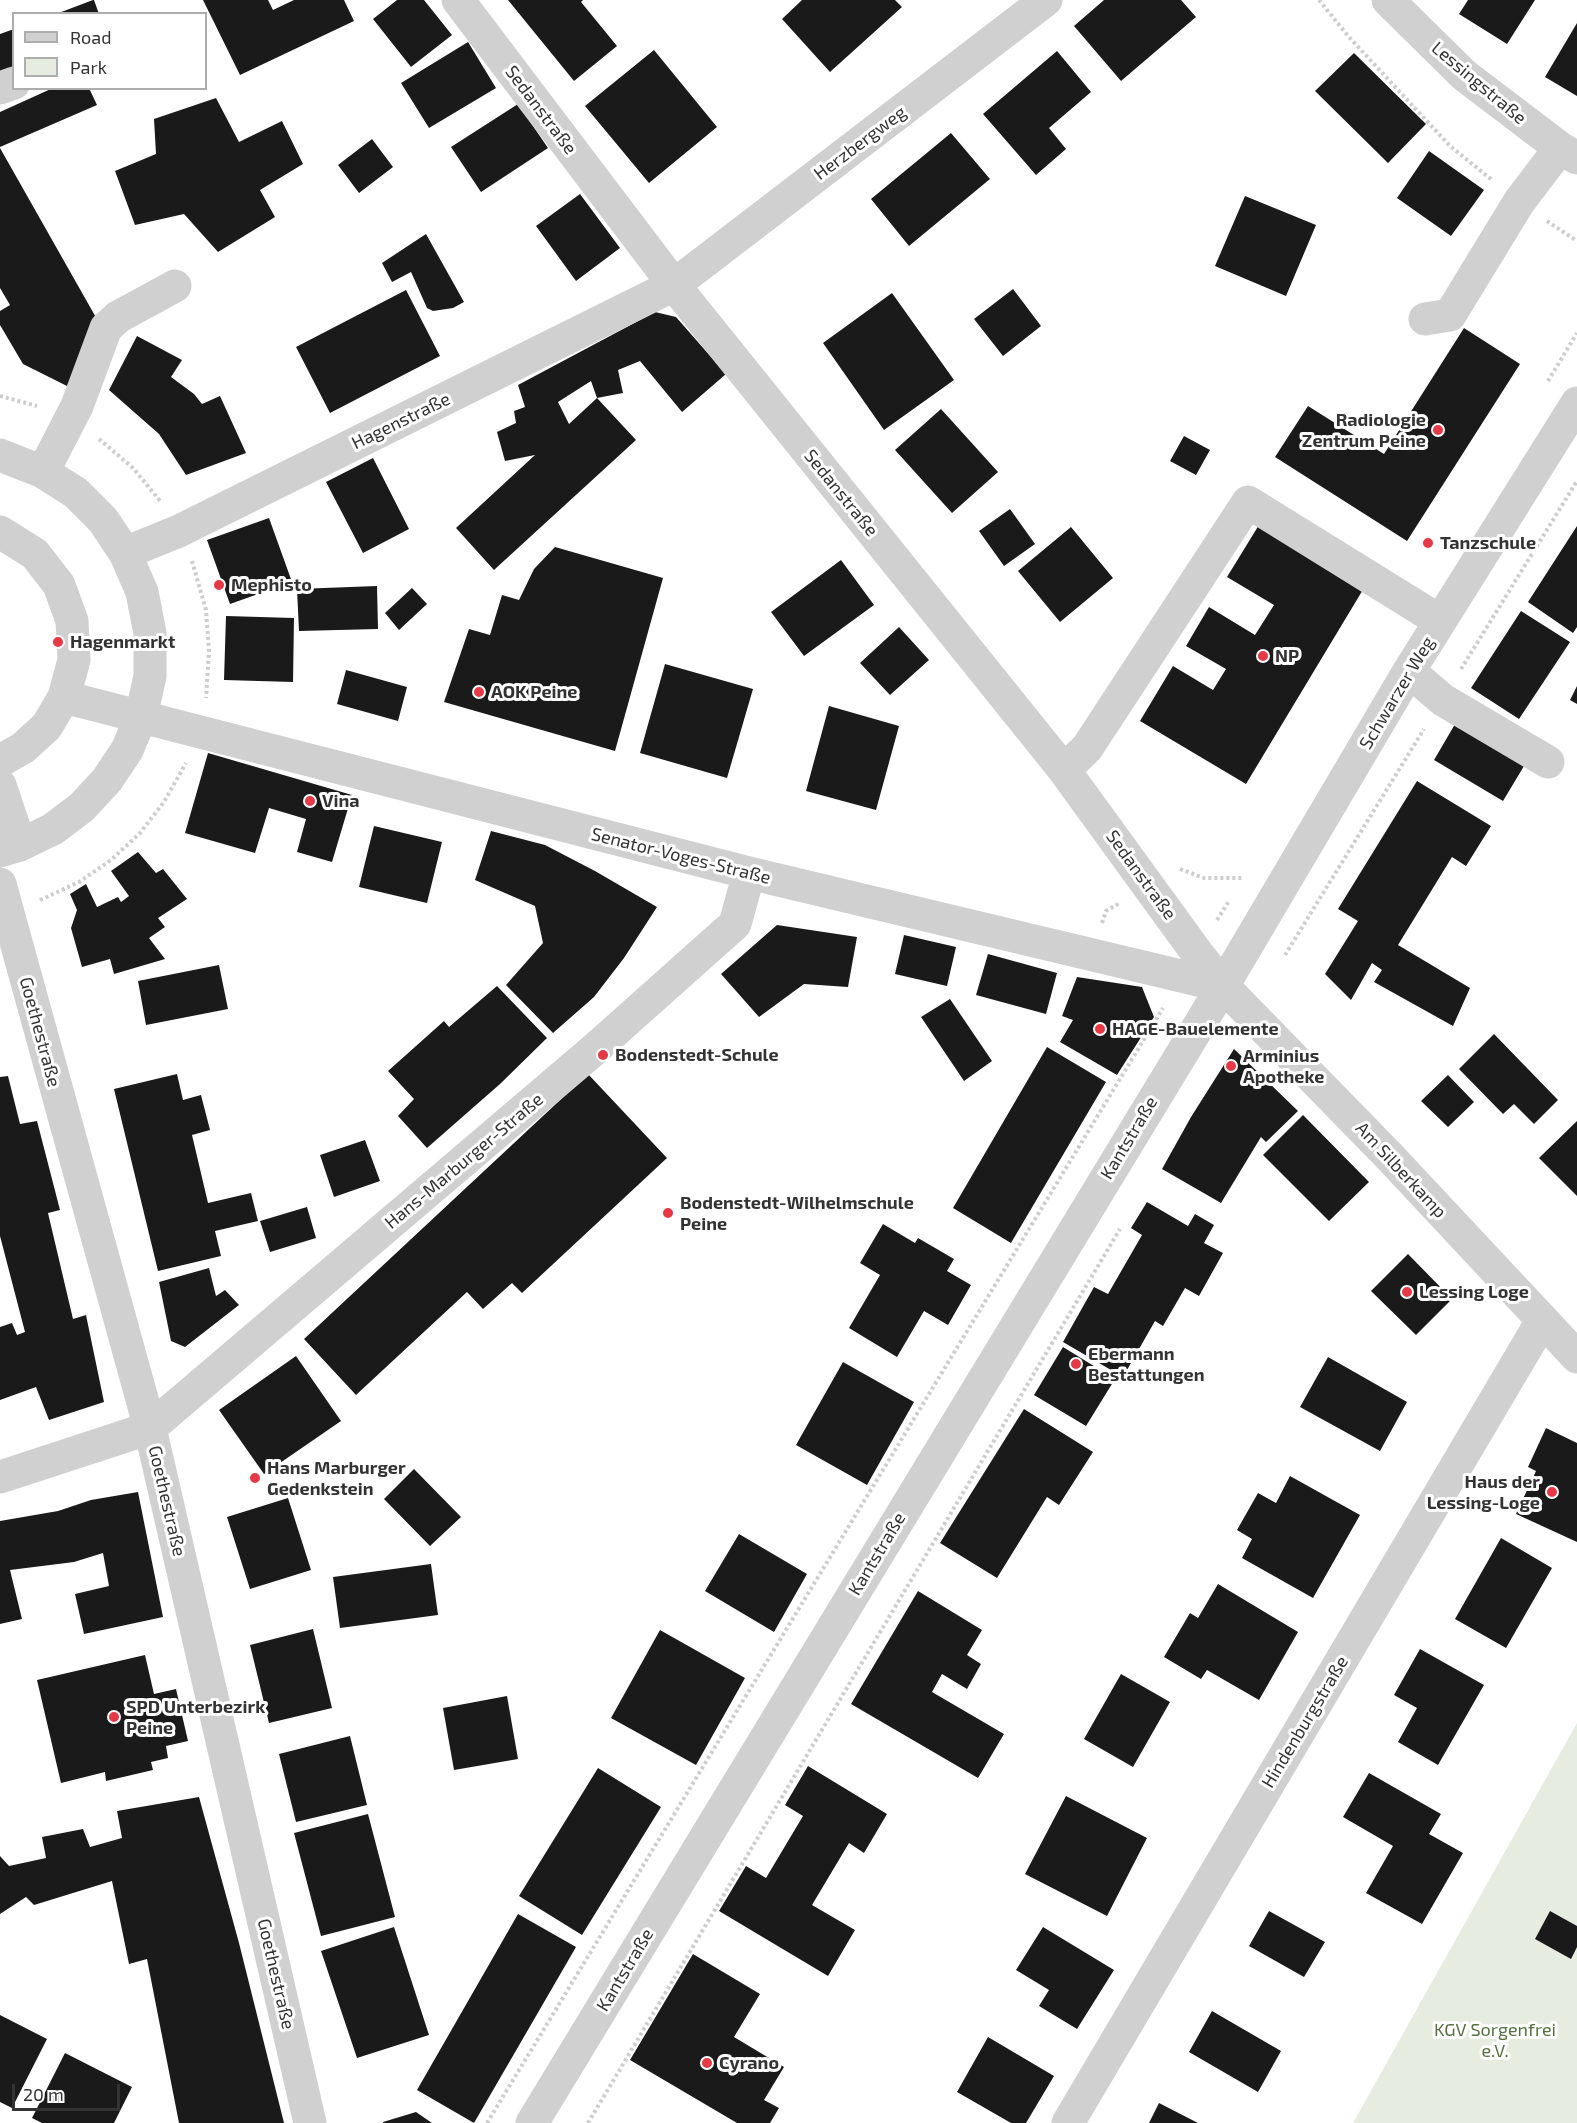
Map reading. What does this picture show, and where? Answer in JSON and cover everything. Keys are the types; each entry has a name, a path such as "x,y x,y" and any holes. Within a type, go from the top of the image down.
{"street":[{"name":"Sedanstraße","path":"458,0 674,285 1064,770 1223,986"},
{"name":"Herzbergweg","path":"674,285 1046,0"},
{"name":"Lessingstraße","path":"1388,0 1464,75 1568,153"},
{"path":"1425,319 1450,315 1519,202 1568,153"},
{"name":"Hagenstraße","path":"125,553 179,531 674,285"},
{"path":"43,471 77,405 106,328 118,316 175,286"},
{"name":"Schwarzer Weg","path":"1223,986 1409,671 1577,403"},
{"path":"0,455 43,471 76,493 103,520 125,553 142,592 150,633 150,675 141,717 127,750 107,780 82,807 53,829 10,848 0,785"},
{"path":"1064,770 1087,748 1248,502 1440,621"},
{"path":"0,531 35,554 59,585 72,621 74,660 64,696 47,726 23,748 0,761"},
{"path":"1409,671 1443,700 1548,762"},
{"name":"Senator-Voges-Straße","path":"64,696 749,873 1223,986"},
{"name":"Hans-Marburger-Straße","path":"150,1428 596,1048 735,924 749,873"},
{"name":"Goethestraße","path":"0,885 150,1428 310,2123"},
{"name":"Am Silberkamp","path":"1223,986 1389,1156 1577,1357"},
{"name":"Kantstraße","path":"542,2119 1164,1079 1223,986"},
{"name":"Hindenburgstraße","path":"1068,2123 1542,1320"},
{"path":"0,1478 150,1428"}],"path":[{"path":"1318,0 1348,36 1450,146 1519,202 1577,241"},
{"path":"1285,956 1577,481"},
{"path":"487,2123 1182,976"},
{"path":"588,2123 1122,1226"}],"green space":[{"name":"KGV Sorgenfrei e.V.","path":"1577,1723 1577,2123 1353,2123"}],"building":[{"path":"93,0 98,12 61,12"},
{"path":"203,0 268,0 273,10 294,0 344,0 354,21 240,75"},
{"path":"397,0 424,0 452,35 411,67 373,19"},
{"path":"508,0 583,0 581,2 617,46 574,81"},
{"path":"802,0 895,0 902,7 830,72 782,19"},
{"path":"1104,0 1181,0 1196,17 1121,81 1074,26"},
{"path":"1468,0 1535,0 1507,44 1459,14"},
{"path":"1577,23 1577,96 1545,77"},
{"path":"12,30 12,73 0,77 0,34"},
{"path":"468,42 496,88 429,128 401,83"},
{"path":"654,50 717,127 649,183 585,106"},
{"path":"1057,51 1091,92 1049,128 1066,149 1036,175 983,114"},
{"path":"1354,53 1426,124 1388,163 1315,91"},
{"path":"49,90 90,90 97,105 0,147 0,112"},
{"path":"216,98 239,142 282,121 303,164 260,190 275,217 218,252 184,214 135,225 115,171 156,154 154,119"},
{"path":"518,104 548,148 481,192 451,147"},
{"path":"951,133 990,179 909,246 871,199"},
{"path":"372,139 393,167 359,193 338,165"},
{"path":"0,148 98,321 71,388 23,364 0,325 0,311 10,305 0,288"},
{"path":"1429,151 1484,190 1451,236 1397,198"},
{"path":"580,194 620,248 576,281 536,226"},
{"path":"1245,196 1316,225 1286,296 1215,266"},
{"path":"426,234 464,302 453,308 433,311 427,308 411,272 392,282 382,263"},
{"path":"1013,289 1041,326 1003,356 974,319"},
{"path":"406,290 440,356 330,413 296,347"},
{"path":"892,293 954,380 884,430 823,343"},
{"path":"655,312 676,317 726,374 682,412 640,361 618,370 623,393 597,398 636,440 494,570 456,528 535,455 505,461 497,432 516,423 514,411 525,407 518,385","holes":["591,381 597,398 569,424 558,402"]},
{"name":"Radiologie Zentrum Peine","path":"1464,328 1520,364 1407,541 1275,457 1308,406 1384,454"},
{"path":"137,336 182,360 171,377 194,394 202,404 220,396 246,453 186,475 159,434 109,390"},
{"path":"941,409 998,472 952,513 895,450"},
{"path":"1184,436 1210,450 1196,475 1170,461"},
{"path":"373,458 409,529 363,553 326,482"},
{"path":"1010,509 1035,544 1004,566 979,531"},
{"path":"269,518 292,582 230,604 207,540"},
{"name":"NP","path":"1262,520 1367,583 1246,784 1140,721 1173,666 1213,690 1226,669 1186,646 1209,607 1255,635 1274,605 1227,577"},
{"path":"1577,526 1577,627 1573,633 1528,602"},
{"path":"1071,527 1113,578 1060,622 1018,571"},
{"path":"555,547 663,578 615,751 444,702 469,629 490,635 502,595 519,600 534,569"},
{"path":"841,560 874,605 804,656 771,612"},
{"path":"377,586 378,629 299,631 297,589"},
{"path":"412,588 427,604 399,630 385,613"},
{"path":"1521,611 1570,642 1519,719 1471,688"},
{"path":"226,616 294,618 293,682 224,680"},
{"path":"899,627 929,660 890,695 860,663"},
{"path":"665,664 753,689 727,778 640,753"},
{"path":"346,670 407,687 398,721 337,704"},
{"path":"1577,686 1577,704 1570,700"},
{"path":"829,706 899,726 876,810 806,791"},
{"path":"1458,719 1527,761 1503,801 1434,760"},
{"path":"208,753 352,795 332,862 297,852 306,819 269,808 255,853 185,833"},
{"path":"1417,781 1491,826 1466,866 1452,857 1398,945 1470,988 1453,1026 1374,982 1382,970 1372,963 1351,1000 1325,974 1358,921 1338,909"},
{"path":"374,826 442,842 427,903 359,887"},
{"path":"491,831 545,845 657,907 624,958 594,997 553,1033 506,985 543,943 535,906 475,880"},
{"path":"138,852 156,873 163,869 187,899 158,918 165,927 149,938 165,959 114,974 110,959 82,967 71,928 77,910 70,894 86,884 97,907 118,897 121,902 129,896 111,871"},
{"path":"777,925 857,937 848,987 804,984 759,1017 721,974"},
{"path":"904,935 956,947 947,986 895,974"},
{"path":"988,954 1057,973 1046,1014 976,995"},
{"path":"219,965 228,1009 146,1025 138,981"},
{"path":"1077,977 1142,987 1154,1017 1117,1075 1060,1042 1073,1020 1062,1016"},
{"path":"497,986 547,1038 500,1084 427,1148 398,1116 414,1099 388,1071 444,1021 449,1027"},
{"path":"950,999 992,1061 964,1081 921,1017"},
{"path":"1494,1034 1558,1100 1534,1124 1514,1104 1503,1114 1459,1069"},
{"path":"1047,1047 1106,1082 1011,1243 953,1208"},
{"path":"1234,1049 1298,1111 1266,1142 1261,1137 1221,1203 1162,1169 1191,1117"},
{"path":"177,1074 183,1100 201,1095 210,1130 192,1135 208,1203 251,1193 258,1221 215,1231 221,1256 158,1271 114,1089"},
{"path":"588,1074 667,1158 522,1293 512,1283 483,1309 467,1292 356,1395 304,1339"},
{"path":"1448,1075 1474,1102 1448,1127 1421,1101"},
{"path":"8,1076 20,1124 37,1121 60,1210 48,1213 73,1319 86,1315 104,1402 49,1420 36,1387 0,1400 0,1327 12,1323 17,1335 25,1332 0,1236 0,1077"},
{"path":"1303,1115 1369,1182 1329,1221 1263,1155"},
{"path":"1577,1121 1577,1196 1539,1158"},
{"path":"365,1140 380,1181 334,1197 320,1155"},
{"path":"1147,1202 1188,1226 1195,1214 1214,1225 1204,1243 1223,1253 1199,1296 1185,1288 1163,1326 1155,1321 1123,1377 1063,1342 1094,1287 1108,1294 1142,1235 1131,1228"},
{"path":"307,1207 316,1238 270,1252 260,1221"},
{"path":"883,1224 915,1243 918,1238 954,1259 947,1271 971,1285 948,1325 924,1311 897,1357 849,1328 880,1275 860,1263"},
{"path":"1408,1254 1452,1299 1416,1335 1371,1291"},
{"path":"209,1268 216,1296 225,1290 239,1305 185,1347 171,1341 159,1282"},
{"path":"1063,1347 1115,1379 1086,1426 1034,1395"},
{"path":"296,1356 341,1421 264,1474 219,1410"},
{"path":"1328,1357 1407,1402 1380,1451 1300,1407"},
{"path":"843,1362 914,1402 867,1485 796,1445"},
{"path":"1024,1409 1093,1452 1059,1505 1047,1497 997,1578 940,1543"},
{"name":"Haus der Lessing-Loge","path":"1546,1428 1577,1443 1577,1542 1516,1514 1536,1471 1528,1467"},
{"path":"414,1469 461,1517 430,1546 384,1499"},
{"path":"1290,1476 1360,1515 1313,1598 1242,1558 1252,1539 1237,1530 1258,1493 1276,1503"},
{"path":"138,1492 163,1617 84,1634 75,1594 109,1586 103,1553 74,1562 10,1570 22,1619 0,1624 0,1521 58,1511 91,1500"},
{"path":"288,1498 311,1570 250,1589 227,1517"},
{"path":"739,1534 807,1574 774,1632 705,1591"},
{"path":"1501,1538 1552,1568 1506,1648 1455,1619"},
{"path":"431,1564 438,1615 340,1628 333,1577"},
{"path":"1218,1584 1298,1632 1259,1700 1207,1670 1201,1679 1164,1657 1190,1613 1198,1618"},
{"path":"918,1591 982,1630 967,1655 981,1664 967,1689 942,1674 932,1692 1004,1734 978,1778 851,1704"},
{"path":"313,1629 332,1708 269,1723 250,1645"},
{"path":"660,1630 745,1678 696,1765 611,1718"},
{"path":"1420,1649 1484,1685 1438,1765 1398,1742 1417,1708 1394,1695"},
{"name":"SPD Unterbezirk Peine","path":"145,1655 154,1694 176,1689 188,1741 166,1746 168,1758 151,1762 153,1770 106,1781 105,1772 61,1783 37,1680"},
{"path":"1121,1674 1170,1702 1133,1767 1084,1739"},
{"path":"507,1696 518,1759 454,1770 443,1708"},
{"path":"350,1736 367,1805 296,1822 279,1754"},
{"path":"808,1766 887,1814 864,1853 849,1843 812,1905 855,1930 828,1976 719,1911 746,1866 766,1878 803,1816 785,1805"},
{"path":"598,1768 661,1807 582,1935 519,1896"},
{"path":"1369,1773 1441,1814 1429,1834 1463,1853 1422,1924 1366,1893 1393,1846 1343,1817"},
{"path":"1066,1796 1147,1838 1107,1916 1025,1874"},
{"path":"199,1797 239,1943 284,2123 179,2123 147,1959 129,1964 112,1881 34,1905 26,1897 0,1914 0,1856 9,1866 46,1858 42,1837 83,1829 90,1847 122,1838 117,1811"},
{"path":"368,1814 395,1917 321,1936 294,1833"},
{"path":"1269,1911 1325,1942 1304,1977 1249,1946"},
{"path":"1550,1911 1577,1926 1577,1947 1571,1959 1535,1939"},
{"path":"518,1914 576,1947 474,2123 417,2090"},
{"path":"394,1927 429,2035 357,2058 321,1951"},
{"path":"1043,1927 1114,1970 1077,2029 1039,2006 1049,1990 1016,1970"},
{"name":"Cyrano","path":"693,1954 760,1994 734,2037 784,2067 764,2100 779,2108 770,2123 737,2123 630,2060"},
{"path":"1212,2011 1281,2051 1258,2092 1189,2052"},
{"path":"0,2015 47,2039 12,2108 0,2102"},
{"path":"988,2037 1054,2076 1026,2123 1011,2123 957,2092"},
{"path":"65,2053 132,2087 114,2123 42,2123 32,2118"},
{"path":"1159,2103 1198,2123 1149,2123"},
{"path":"416,2112 432,2123 383,2123 383,2122"}],"place":[{"name":"Radiologie Zentrum Peine","path":"1438,430"},
{"name":"Tanzschule","path":"1428,543"},
{"name":"Mephisto","path":"219,585"},
{"name":"Hagenmarkt","path":"58,642"},
{"name":"NP","path":"1263,656"},
{"name":"AOK Peine","path":"479,692"},
{"name":"Vina","path":"310,801"},
{"name":"HAGE-Bauelemente","path":"1100,1029"},
{"name":"Bodenstedt-Schule","path":"603,1055"},
{"name":"Arminius Apotheke","path":"1231,1066"},
{"name":"Bodenstedt-Wilhelmschule Peine","path":"668,1213"},
{"name":"Lessing Loge","path":"1407,1292"},
{"name":"Ebermann Bestattungen","path":"1076,1364"},
{"name":"Hans Marburger Gedenkstein","path":"255,1478"},
{"name":"Haus der Lessing-Loge","path":"1552,1492"},
{"name":"SPD Unterbezirk Peine","path":"114,1717"},
{"name":"Cyrano","path":"707,2063"}]}
